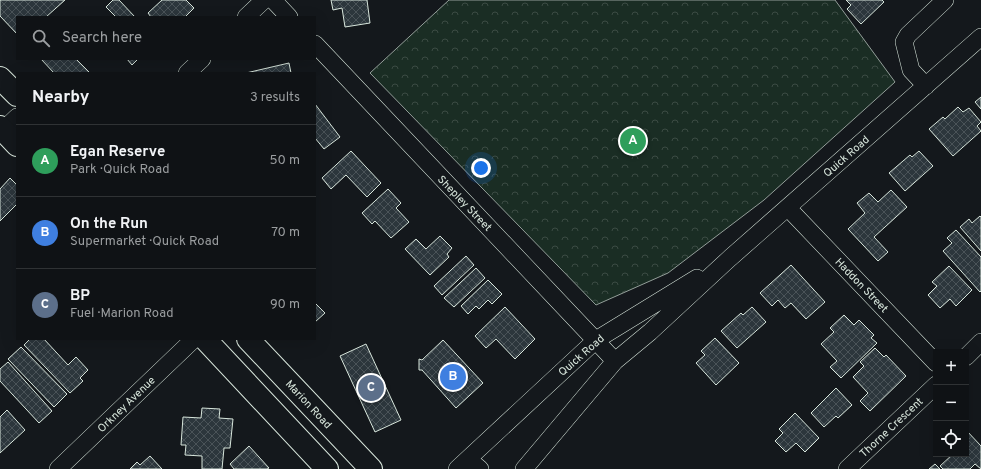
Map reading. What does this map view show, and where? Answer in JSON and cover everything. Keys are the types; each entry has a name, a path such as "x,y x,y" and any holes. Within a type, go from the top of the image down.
{"main road":[{"path":"0,78 16,95"},
{"path":"206,340 327,469"},
{"name":"Marion Road","path":"249,340 371,469"}],"street":[{"path":"247,16 264,0"},
{"path":"273,0 288,16"},
{"path":"926,86 911,70 904,42 908,34 944,0"},
{"name":"Quick Road","path":"524,469 615,362 650,332 730,258 981,37"},
{"name":"Shepley Street","path":"316,45 596,340 615,362"},
{"path":"188,72 201,60"},
{"name":"Haddon Street","path":"788,208 933,360"},
{"name":"Quick Road","path":"469,466 596,340 730,258"},
{"name":"Orkney Avenue","path":"58,469 193,340"},
{"path":"969,354 981,342"},
{"name":"Thorne Crescent","path":"847,469 933,388"}],"green space":[{"path":"449,0 835,0 895,82 764,200 668,273 596,305 370,73"}],"building":[{"path":"0,0 65,0 47,16 16,16 16,33 0,16"},
{"path":"113,0 119,0 134,16 115,16 106,7"},
{"path":"162,0 186,0 194,8 186,16 150,16 148,13"},
{"path":"331,0 367,0 370,23 345,27 342,8 333,10"},
{"path":"846,0 882,0 884,2 861,24 847,9 851,5"},
{"path":"42,60 77,60 89,72 53,72"},
{"path":"128,60 137,60 132,65"},
{"path":"289,63 291,72 250,72"},
{"path":"981,97 981,109 975,102"},
{"path":"316,105 340,137 324,149 316,139"},
{"path":"958,107 963,112 969,108 981,122 977,126 981,131 953,156 929,129 943,117 945,119"},
{"path":"351,151 381,183 367,197 346,175 331,189 322,178"},
{"path":"919,151 933,166 905,191 889,173 910,155 912,157"},
{"path":"10,178 16,184 16,205 0,221 0,189"},
{"path":"388,189 401,203 396,208 409,222 391,238 375,221 372,224 362,213"},
{"path":"891,190 907,207 874,237 888,252 878,261 848,229 865,213 857,203 869,193 878,202"},
{"path":"980,216 981,251 960,227 969,219 972,223"},
{"path":"956,230 981,257 980,292 943,251 952,243 947,238"},
{"path":"440,236 452,248 447,254 449,257 430,275 405,249 416,239 426,249"},
{"path":"466,256 474,265 442,295 434,286"},
{"path":"791,265 825,302 806,319 791,303 785,308 778,300 772,306 760,293"},
{"path":"949,266 972,290 956,306 950,299 940,308 928,295 937,286 932,282"},
{"path":"476,268 485,278 454,307 444,298"},
{"path":"488,280 502,294 492,304 488,300 479,309 476,306 468,314 461,306"},
{"path":"316,304 325,313 316,321"},
{"path":"505,307 535,339 515,359 496,339 486,348 475,336"},
{"path":"752,307 766,322 737,348 721,331 741,313 743,315"},
{"path":"844,315 854,325 859,320 874,335 871,338 877,343 841,378 830,367 837,361 821,344 834,332 830,328"},
{"path":"715,338 739,363 716,385 696,363 705,355 701,351"},
{"path":"29,340 45,340 68,365 76,357 88,370 80,378 83,381 70,393 24,345"},
{"path":"443,340 483,383 456,408 422,370 419,370 419,359 422,360"},
{"path":"366,344 401,420 375,432 340,356"},
{"path":"21,347 67,394 54,407 8,359"},
{"path":"875,348 884,357 886,355 906,376 870,411 860,401 868,393 853,377 864,366 860,362"},
{"path":"8,362 52,411 39,423 0,381 0,369"},
{"path":"836,388 852,405 838,418 836,416 824,427 811,413"},
{"path":"202,408 220,409 219,418 233,419 230,448 224,448 222,469 202,469 202,456 185,455 186,445 181,445 183,417 201,418"},
{"path":"7,410 25,430 0,453 0,417"},
{"path":"795,413 819,438 805,452 796,443 786,452 775,441 783,433 779,429"},
{"path":"969,433 981,446 981,469 975,464 970,469 943,469 940,466 950,457 969,457"},
{"path":"249,446 269,468 234,469 230,464"},
{"path":"150,456 162,469 130,469 137,462 140,465"},
{"path":"935,464 940,469 929,469"}],"place":[{"name":"Egan Reserve","path":"633,141"},
{"name":"On the Run","path":"453,377"},
{"name":"BP","path":"371,388"}]}
